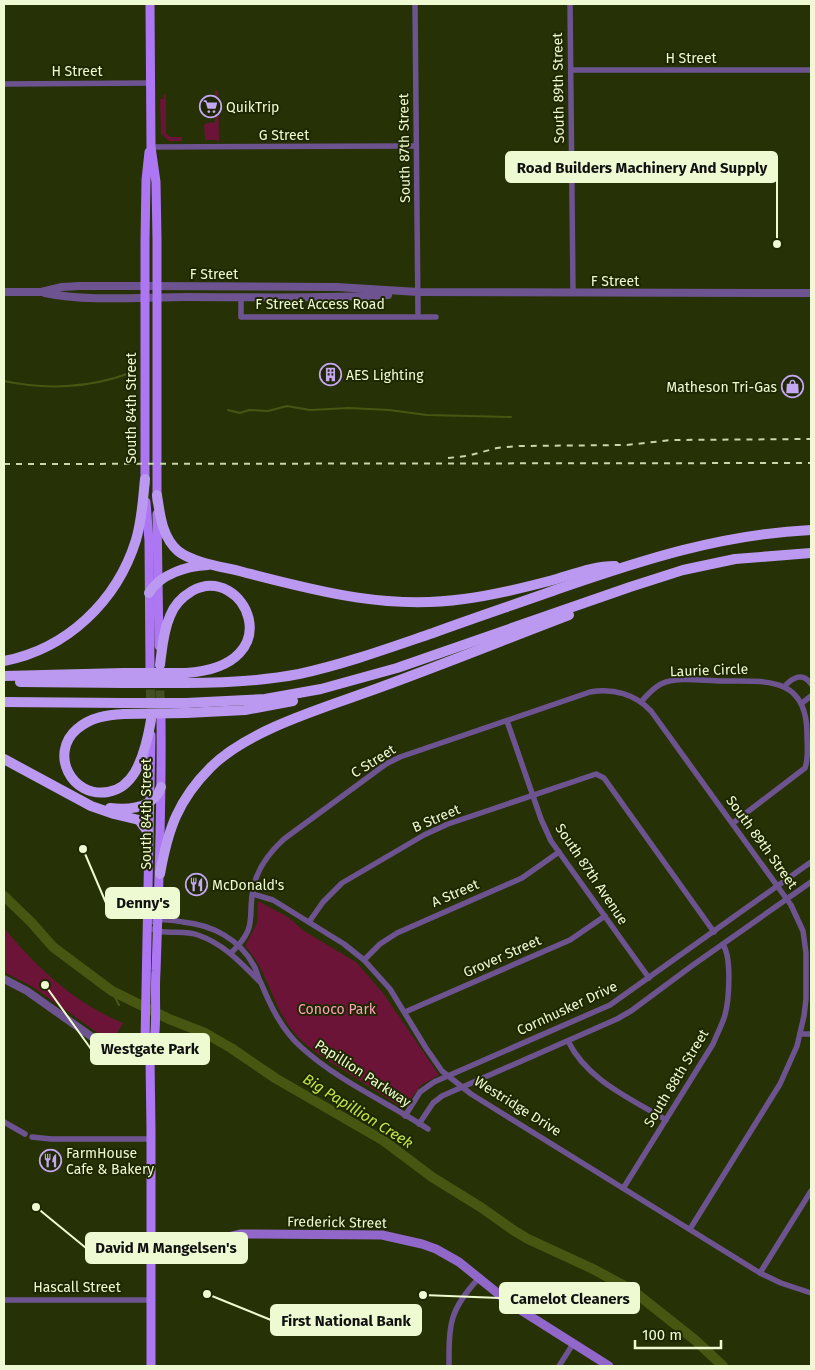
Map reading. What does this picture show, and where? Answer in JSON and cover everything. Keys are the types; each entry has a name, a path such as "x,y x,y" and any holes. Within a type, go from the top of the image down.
{"highway":[{"path":"4,661 31,653 56,641 80,625 104,601 123,571 136,540 143,505 145,479"},
{"path":"157,495 163,528 168,539 177,550 193,559 351,598 419,603 444,602 480,597 530,586 599,566 626,565"},
{"path":"4,676 186,678 251,681 286,676 324,668 393,646 626,565 678,550 728,539 811,530"},
{"path":"154,719 137,768 130,779 118,789 97,793 82,788 70,777 64,760 67,743 71,735 77,729 101,716 285,696 358,680 683,570 735,559 811,553"},
{"path":"149,593 158,581 190,567 207,565 226,568"},
{"path":"160,874 166,840 184,800 212,766 224,755 242,744 282,724 425,671 683,570"},
{"path":"157,667 166,625 174,607 180,600 202,587 211,586 227,590 235,595 246,609 250,630 246,644 237,656 224,665 186,678"},
{"path":"4,682 124,678"},
{"path":"4,702 124,703 186,708"},
{"path":"4,758 80,801 102,810 139,820 148,832"},
{"path":"80,801 118,809 135,807 149,803 156,798 160,787"}],"main road":[{"name":"South 84th Street","path":"150,4 151,147 156,182 157,667"},
{"name":"South 84th Street","path":"151,147 146,180 144,298 145,479 149,593 157,667"},
{"name":"South 84th Street","path":"150,1058 154,1046 160,874 160,787 154,719"},
{"name":"South 84th Street","path":"151,1366 152,1139 150,1058 145,1042 148,832 154,719"},
{"name":"Frederick Street","path":"151,1260 184,1255 220,1239 241,1234 382,1235 408,1240 436,1249 459,1262 511,1304 609,1366"}],"street":[{"name":"South 87th Street","path":"415,4 418,292"},
{"name":"South 89th Street","path":"570,4 573,292"},
{"name":"H Street","path":"571,70 811,70"},
{"name":"H Street","path":"4,84 150,83"},
{"name":"G Street","path":"151,147 416,146"},
{"name":"F Street","path":"41,292 62,287 80,286 156,286 337,287 418,292 811,293"},
{"name":"F Street","path":"4,292 41,292 73,297 144,298 337,297 418,292"},
{"path":"418,292 418,316"},
{"name":"F Street Access Road","path":"241,297 241,317 436,317"},
{"path":"733,823 805,768 807,759 807,726 802,703 785,686 798,676 807,679 811,684"},
{"name":"Laurie Circle","path":"640,702 659,685 676,680 764,681 785,686"},
{"name":"C Street","path":"231,953 239,946 250,926 254,885 262,869 280,843 386,764 400,757 596,691 619,692 640,702"},
{"path":"802,703 811,696"},
{"name":"South 89th Street","path":"640,702 651,711 787,899 799,920 806,943 806,999 800,1034 793,1057 780,1084 690,1229"},
{"name":"South 87th Avenue","path":"507,720 546,830 559,852 649,978"},
{"name":"B Street","path":"309,922 331,892 354,874 438,829 596,774 604,778 714,932"},
{"name":"A Street","path":"364,960 380,944 397,933 522,878 559,852"},
{"name":"Cornhusker Drive","path":"405,1116 424,1088 448,1075 610,1005 811,862"},
{"path":"419,1124 435,1101 631,1011 811,882"},
{"name":"Westridge Drive","path":"253,894 273,900 344,944 364,960 390,988 433,1060 442,1071 462,1087 760,1273 781,1283 811,1293"},
{"name":"Grover Street","path":"405,1012 570,940 605,916"},
{"name":"Papillion Parkway","path":"260,982 231,953 216,942 187,932 152,930 146,925 151,921 158,920 192,923 206,926 229,938 239,946 255,966 260,982 278,1020 299,1046 322,1064 428,1129"},
{"name":"South 88th Street","path":"624,1187 713,1044 725,1016 728,997 728,955 723,945"},
{"path":"4,979 27,991 109,1049 128,1056 150,1058"},
{"path":"800,1034 811,1034"},
{"path":"568,1041 576,1057 591,1073 607,1085 666,1120"},
{"path":"4,1122 25,1134"},
{"path":"32,1137 51,1139 152,1139"},
{"path":"760,1273 811,1191"},
{"path":"449,1366 450,1328 453,1315 464,1294 479,1278"},
{"name":"Hascall Street","path":"4,1300 151,1300"},
{"path":"559,1366 573,1344"}],"green space":[{"path":"218,90 219,142 217,140 205,140 204,125 215,122 215,91"},
{"path":"164,95 166,95 166,133 170,137 182,137 182,141 169,141 161,134 160,99 164,99"},
{"name":"Conoco Park","path":"258,901 288,917 304,931 356,962 383,993 439,1075 421,1085 406,1105 400,1106 393,1102 307,1046 289,1026 259,965 245,946 257,923"},
{"path":"4,928 29,957 73,995 89,1006 123,1023 116,1035 105,1038 33,987 4,972"}],"waterway":[{"path":"4,381 35,386 67,386 99,382 130,373"},
{"path":"228,410 240,413 249,410 268,411 287,406 310,410 349,408 389,410 427,415 511,417"},
{"name":"Big Papillion Creek","path":"4,896 53,947 112,991 169,1019 205,1033 275,1078 384,1141 432,1177 513,1230 632,1290 695,1340 723,1366"},
{"path":"112,991 119,1005"}],"tunnel":[{"path":"150,676 151,719"},
{"path":"160,677 160,709"}],"railway":[{"path":"448,458 517,446 627,445 671,440 811,439"},
{"path":"4,464 811,463"}],"place":[{"name":"QuikTrip","path":"210,107"},
{"name":"Road Builders Machinery And Supply","path":"777,244"},
{"name":"AES Lighting","path":"330,375"},
{"name":"Matheson Tri-Gas","path":"793,387"},
{"name":"Denny's","path":"83,849"},
{"name":"McDonald's","path":"196,885"},
{"name":"Westgate Park","path":"45,985"},
{"name":"FarmHouse Cafe & Bakery","path":"50,1161"},
{"name":"David M Mangelsen's","path":"36,1207"},
{"name":"First National Bank","path":"207,1294"},
{"name":"Camelot Cleaners","path":"423,1295"}]}
